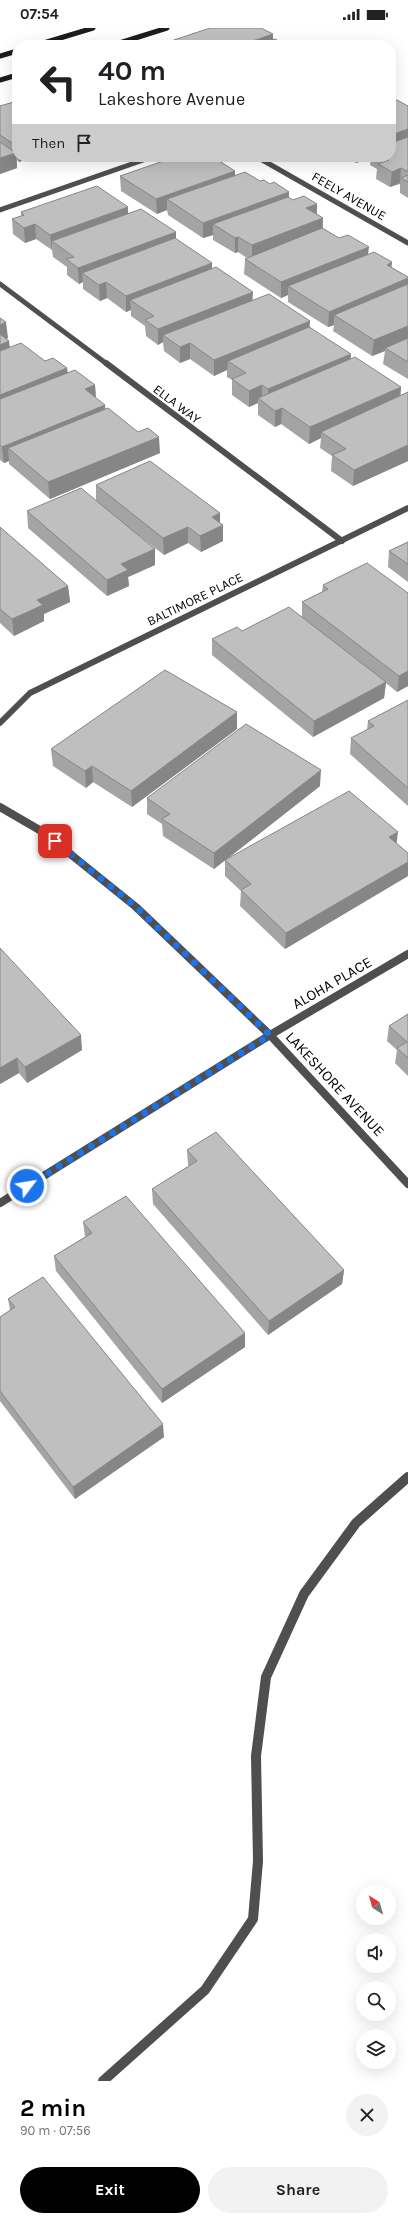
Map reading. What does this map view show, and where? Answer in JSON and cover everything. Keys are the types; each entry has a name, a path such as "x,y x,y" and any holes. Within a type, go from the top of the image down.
{"main road":[{"path":"53,40 93,28"},
{"path":"128,40 167,28"},
{"path":"0,56 12,52"},
{"path":"0,80 12,76"}],"street":[{"path":"0,210 138,162"},
{"name":"FEELY AVENUE","path":"266,162 408,243"},
{"name":"ELLA WAY","path":"0,284 342,541"},
{"name":"BALTIMORE PLACE","path":"0,723 30,694 408,508"},
{"name":"LAKESHORE AVENUE","path":"0,807 43,832 136,907 270,1035 408,1184"},
{"name":"ALOHA PLACE","path":"0,1203 270,1035 408,954"},
{"path":"103,2081 205,1990 253,1919 258,1861 256,1756 266,1677 304,1594 356,1523 408,1477"}],"building":[{"path":"210,28 261,28 273,34 256,40 174,40"},
{"path":"396,100 408,106 408,129 396,133"},
{"path":"12,102 12,143 0,135 0,106"},
{"path":"408,137 408,171 401,168 392,172 378,164 384,162 396,162 396,141"},
{"path":"0,142 12,150 12,154 0,158"},
{"path":"161,162 221,162 235,171 156,199 120,176"},
{"path":"245,172 260,181 264,180 270,184 274,182 289,192 203,223 167,199"},
{"path":"408,175 408,182 401,178"},
{"path":"97,186 128,207 50,235 35,224 24,228 12,219 24,215 21,212"},
{"path":"304,196 317,204 306,208 323,218 252,245 238,237 235,238 213,224 288,197 293,200"},
{"path":"141,209 176,232 78,268 66,259 74,257 52,241"},
{"path":"322,228 339,238 348,235 369,247 281,282 245,259"},
{"path":"175,238 212,263 126,296 106,282 99,285 82,273"},
{"path":"374,252 392,262 387,265 408,278 329,312 288,286"},
{"path":"216,267 253,292 158,329 145,320 154,316 130,300"},
{"path":"408,284 408,326 374,340 334,315"},
{"path":"269,294 310,321 214,360 190,343 180,347 163,335"},
{"path":"0,318 6,322 0,325"},
{"path":"309,327 351,354 268,389 262,385 249,391 232,379 246,373 228,361"},
{"path":"0,334 9,341 0,345"},
{"path":"408,338 408,362 385,348"},
{"path":"21,343 45,361 53,358 67,368 0,395 0,351"},
{"path":"355,357 401,387 310,427 282,408 275,411 258,398"},
{"path":"75,370 95,385 85,389 105,405 2,447 0,445 0,399"},
{"path":"408,392 408,445 354,470 332,455 346,449 321,432"},
{"path":"108,408 138,432 148,428 159,437 48,482 8,448"},
{"path":"150,461 220,513 212,517 223,525 200,536 188,527 163,538 96,485"},
{"path":"81,488 155,549 121,564 128,570 107,580 27,511"},
{"path":"0,527 68,586 37,600 43,605 12,619 0,609"},
{"path":"408,542 408,564 389,551"},
{"path":"367,563 408,593 408,671 399,676 302,602 328,589 323,585"},
{"path":"289,607 386,682 314,721 212,639 237,627 242,631"},
{"path":"165,670 237,712 131,791 92,766 85,771 51,749"},
{"path":"408,700 408,788 351,738 374,726 368,721"},
{"path":"246,724 321,770 214,853 162,819 170,814 147,798"},
{"path":"349,791 398,832 389,837 408,853 408,862 286,933 241,890 251,884 225,860"},
{"path":"0,948 81,1035 25,1067 17,1058 0,1068"},
{"path":"408,1014 408,1058 397,1048 407,1042 389,1026"},
{"path":"216,1132 344,1270 269,1321 152,1189 197,1161 187,1150"},
{"path":"126,1196 245,1333 162,1389 54,1256 92,1233 83,1222"},
{"path":"43,1277 163,1424 73,1487 0,1391 0,1317 15,1307 8,1299"}],"route":[{"path":"27,1186 270,1035 136,907 55,841"}]}
